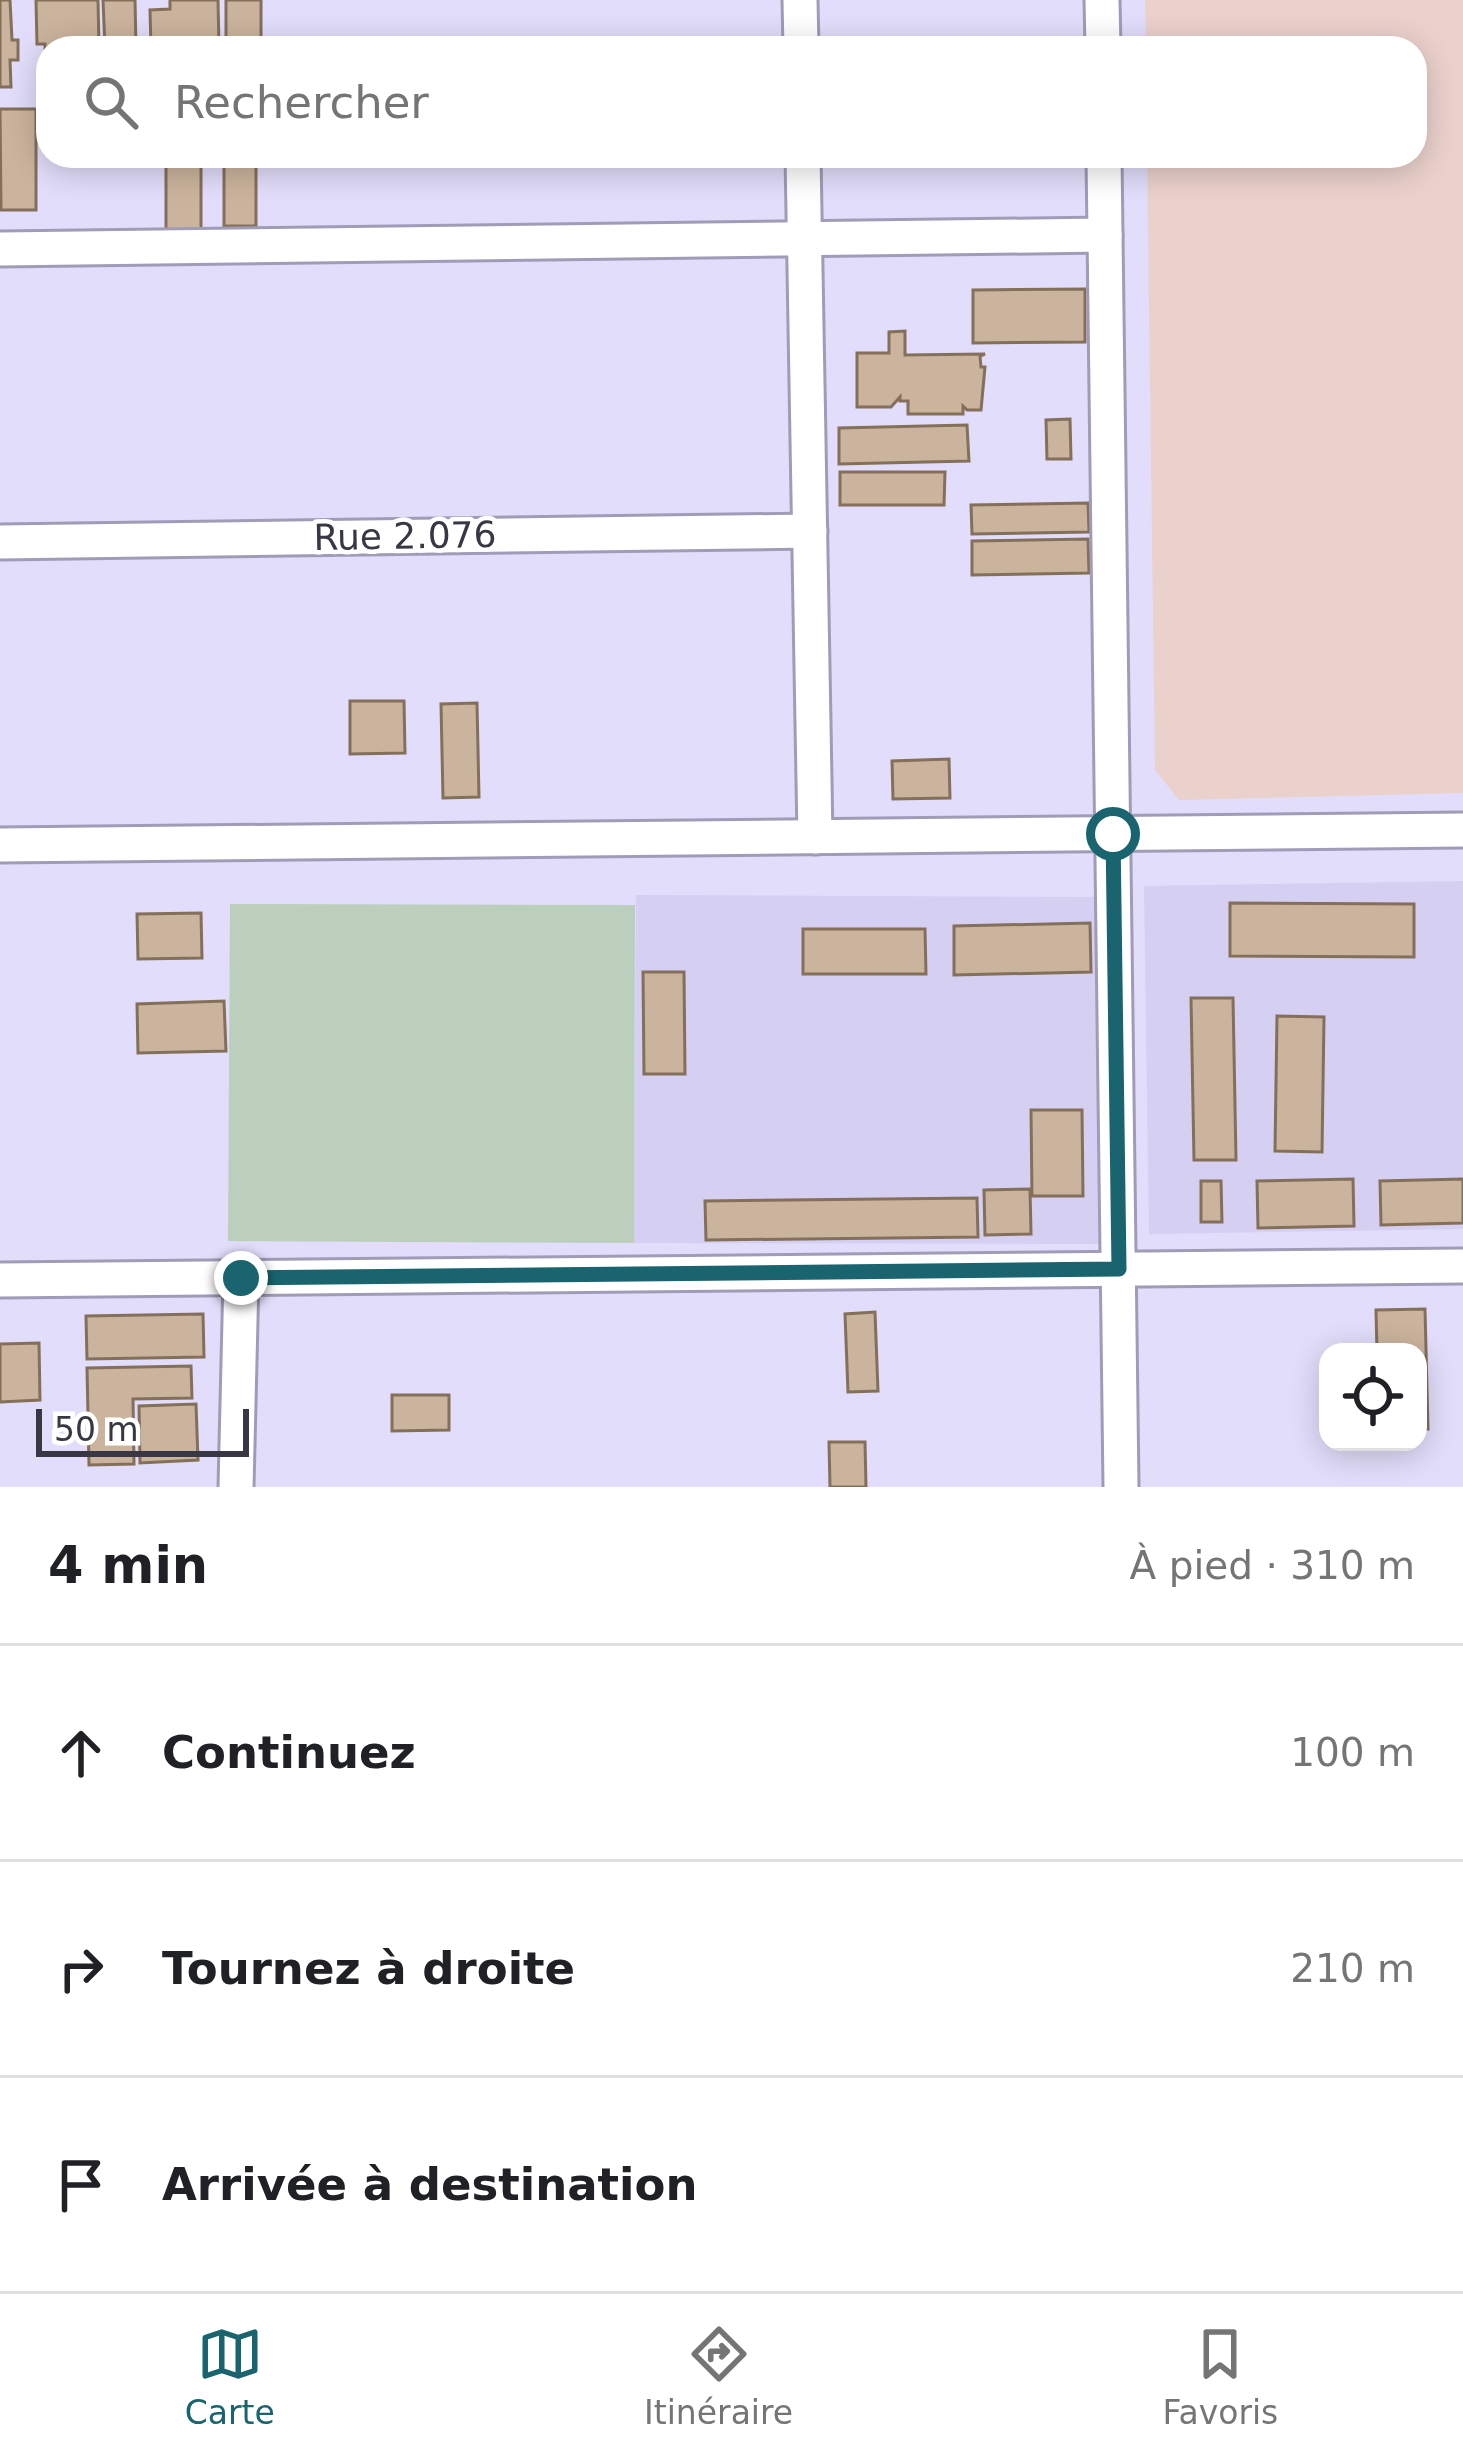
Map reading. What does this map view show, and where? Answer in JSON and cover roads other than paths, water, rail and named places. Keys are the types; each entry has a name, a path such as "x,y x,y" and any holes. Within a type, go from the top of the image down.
{"street":[{"path":"800,0 801,36"},
{"path":"1102,0 1103,36"},
{"path":"803,168 815,837"},
{"path":"1104,168 1121,1487"},
{"path":"0,249 1106,235"},
{"name":"Rue 2.076","path":"0,542 810,531"},
{"path":"0,845 1463,830"},
{"path":"0,1280 1463,1266"},
{"path":"236,1487 241,1278"}]}
